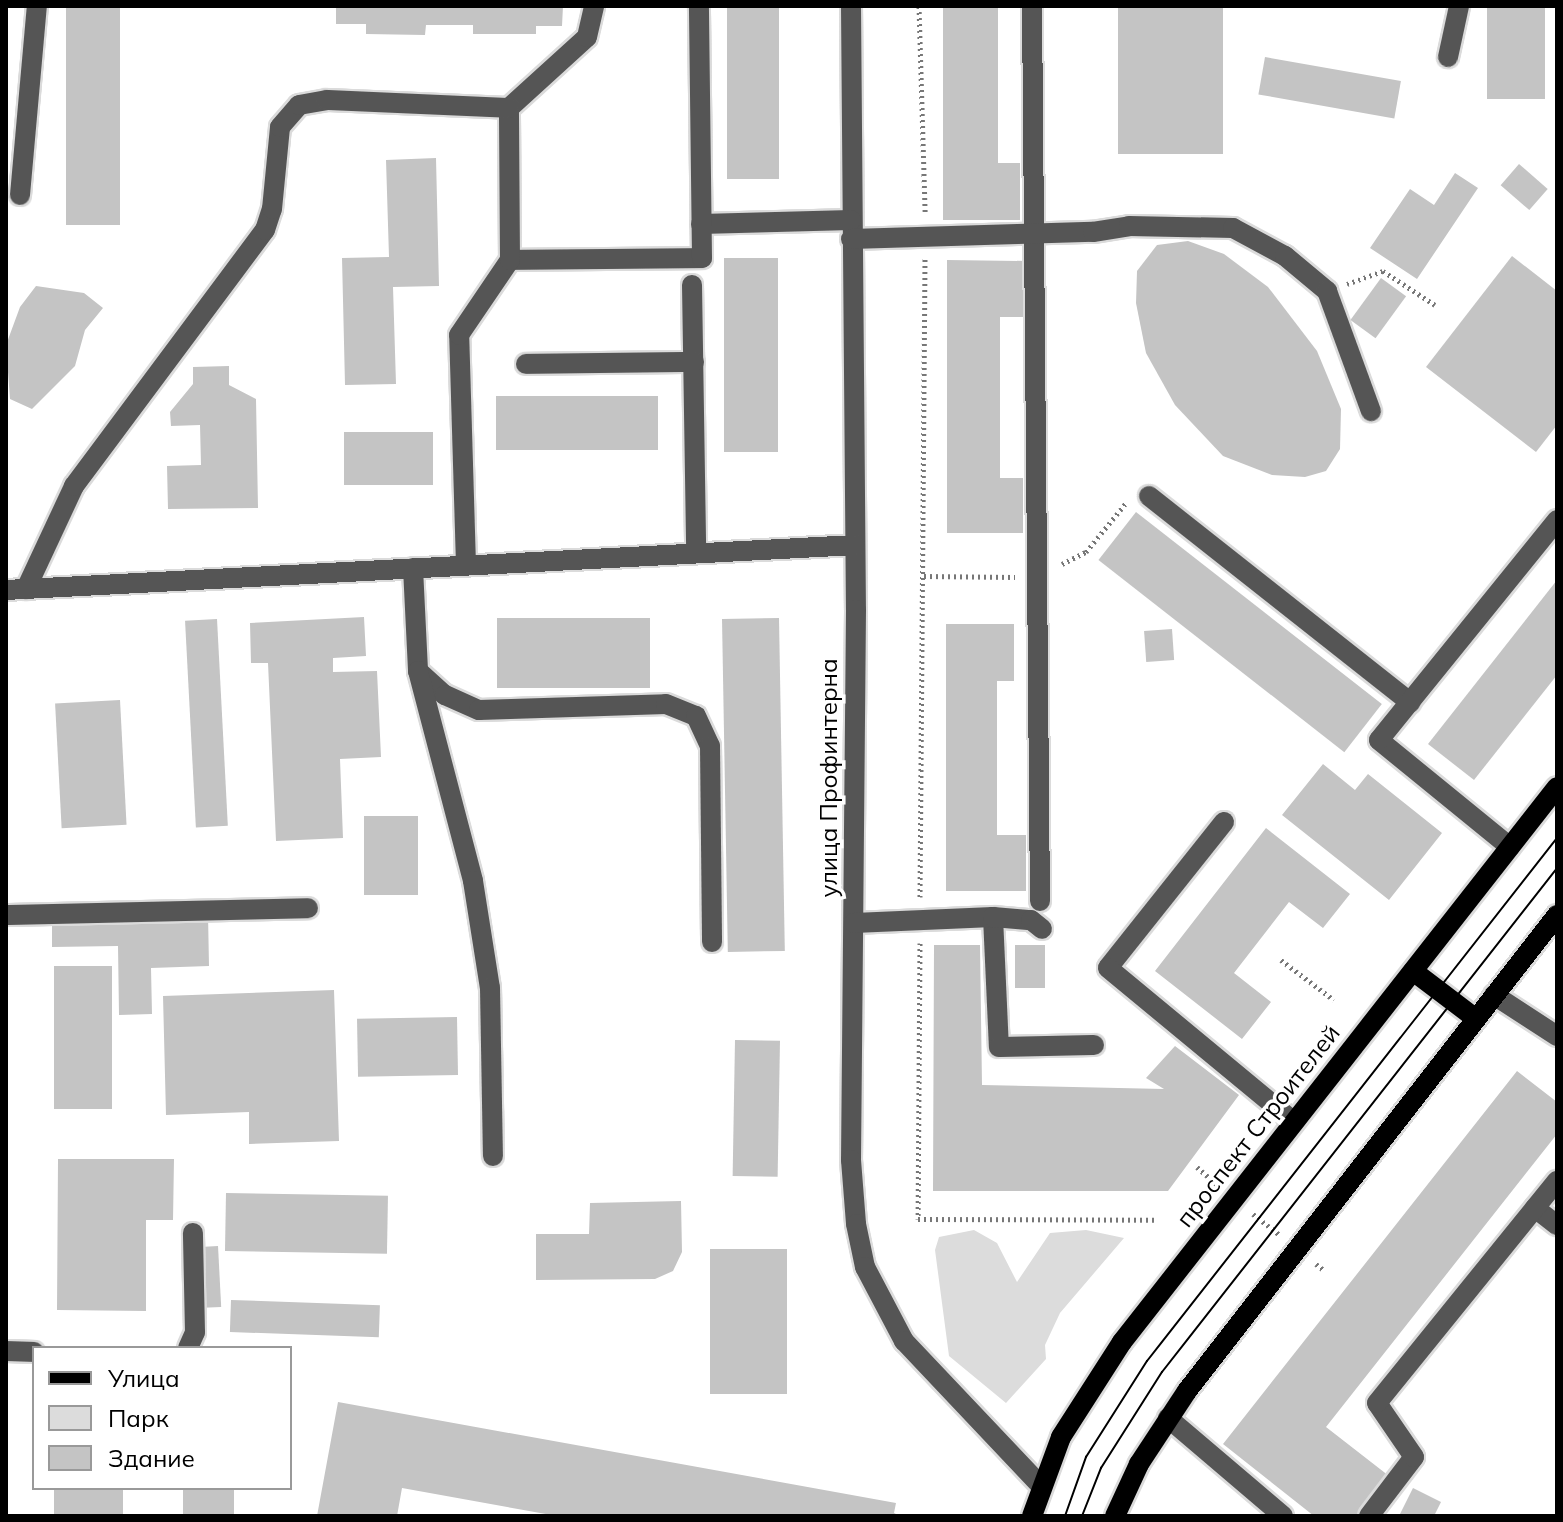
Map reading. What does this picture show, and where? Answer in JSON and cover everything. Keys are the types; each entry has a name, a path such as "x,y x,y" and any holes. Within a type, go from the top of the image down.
{"main road":[{"name":"проспект Строителей","path":"1032,1516 1040,1485 1085,1394 1234,1198 1557,787"},
{"path":"1115,1516 1168,1418 1557,915"},
{"path":"1413,971 1475,1018"}],"street":[{"path":"20,195 37,6"},
{"path":"16,590 74,486 265,230 272,209 280,127 299,105 327,100 509,108 587,37 594,6"},
{"path":"510,260 702,258 699,6"},
{"name":"улица Профинтерна","path":"851,6 855,545 851,1160 865,1267 904,1341 1040,1485"},
{"path":"1032,6 1038,232 1034,578 1040,901"},
{"path":"1448,57 1459,6"},
{"path":"466,565 459,335 510,260 509,108"},
{"path":"701,224 851,229 925,236 1233,228 1285,256 1327,291 1371,411"},
{"path":"692,285 696,553"},
{"path":"526,364 694,362"},
{"path":"1149,496 1410,702"},
{"path":"1510,847 1379,740 1557,520"},
{"path":"16,590 855,545"},
{"path":"413,568 418,671 473,881 490,988 493,1156"},
{"path":"418,671 445,695 479,710 666,704 696,716 710,746 712,942"},
{"path":"1224,822 1108,968 1294,1122"},
{"path":"6,915 308,908"},
{"path":"854,923 993,917 1031,920 1042,929"},
{"path":"993,917 999,1047 1094,1045"},
{"path":"1494,995 1557,1036"},
{"path":"1369,1516 1414,1457 1377,1403 1557,1181"},
{"path":"1535,1208 1557,1225"},
{"path":"189,1346 195,1332 193,1233"},
{"path":"6,1351 32,1352"},
{"path":"1168,1418 1283,1516"}],"path":[{"path":"919,6 925,236 918,1219 1154,1220"},
{"path":"1327,291 1383,271 1435,305"},
{"path":"924,576 1034,578 1086,552 1129,500 1149,496"},
{"path":"1281,960 1334,1000"},
{"path":"1197,1167 1325,1271"}],"green space":[{"path":"974,1230 997,1243 1017,1282 1050,1233 1086,1230 1124,1238 1060,1313 1045,1345 1046,1359 1006,1403 949,1356 935,1250 939,1237"}],"building":[{"path":"66,6 120,6 120,225 66,225"},
{"path":"336,6 563,6 562,26 536,26 536,34 473,34 473,25 426,25 425,35 366,34 366,24 336,24"},
{"path":"727,6 779,6 779,179 727,179"},
{"path":"943,6 998,6 998,163 1020,163 1020,220 943,220"},
{"path":"1118,6 1223,6 1223,154 1118,154"},
{"path":"1487,6 1545,6 1545,99 1487,99"},
{"path":"1265,57 1401,81 1394,118 1258,94"},
{"path":"436,158 439,286 393,287 396,384 345,385 342,258 389,257 386,160"},
{"path":"1519,164 1548,189 1529,210 1501,185"},
{"path":"1455,173 1478,188 1417,279 1370,248 1410,189 1434,205"},
{"path":"1188,241 1224,254 1268,287 1317,351 1341,409 1340,449 1326,471 1305,477 1272,475 1223,456 1175,405 1146,353 1136,303 1137,271 1157,245"},
{"path":"1512,256 1557,291 1557,425 1536,452 1426,367"},
{"path":"724,258 778,258 778,452 724,452"},
{"path":"947,260 1027,261 1026,317 1000,317 1000,478 1023,478 1023,533 947,533"},
{"path":"1381,278 1406,296 1376,338 1350,320"},
{"path":"36,286 84,293 103,308 85,330 75,366 32,409 10,399 6,345 20,307"},
{"path":"229,366 229,385 256,399 258,508 168,509 167,466 201,465 200,425 171,426 170,412 193,384 193,367"},
{"path":"496,396 658,396 658,450 496,450"},
{"path":"344,432 433,432 433,485 344,485"},
{"path":"1136,512 1382,704 1344,752 1098,560"},
{"path":"1557,580 1557,675 1474,780 1428,744"},
{"path":"364,617 366,656 333,658 333,672 377,671 381,757 340,759 343,838 276,841 268,663 251,663 250,623"},
{"path":"497,618 650,618 650,688 497,688"},
{"path":"779,618 785,951 728,952 722,619"},
{"path":"217,619 228,826 196,827 185,621"},
{"path":"946,624 1014,624 1014,681 997,681 997,835 1026,835 1026,891 946,891"},
{"path":"1172,629 1174,660 1146,662 1144,631"},
{"path":"120,700 127,825 62,828 55,703"},
{"path":"1323,764 1355,790 1368,774 1442,833 1389,900 1282,815"},
{"path":"364,816 418,816 418,895 364,895"},
{"path":"1266,828 1350,894 1323,928 1289,902 1234,973 1271,1002 1242,1039 1155,971"},
{"path":"208,914 209,966 151,968 152,1014 119,1015 118,946 52,947 52,919"},
{"path":"934,945 980,945 982,1085 1164,1089 1146,1078 1175,1046 1239,1095 1168,1191 933,1191"},
{"path":"1015,945 1045,945 1045,988 1015,988"},
{"path":"54,966 112,966 112,1109 54,1109"},
{"path":"334,990 339,1141 249,1144 249,1112 166,1115 163,996"},
{"path":"457,1017 458,1075 358,1077 357,1019"},
{"path":"735,1040 780,1041 778,1177 733,1176"},
{"path":"1517,1071 1557,1102 1557,1134 1326,1427 1389,1476 1357,1516 1314,1516 1223,1444"},
{"path":"58,1159 174,1159 173,1220 146,1220 146,1311 57,1310"},
{"path":"226,1193 388,1196 387,1254 225,1251"},
{"path":"681,1201 682,1252 673,1271 655,1279 536,1280 536,1234 589,1234 590,1203"},
{"path":"218,1246 221,1307 203,1308 200,1247"},
{"path":"710,1249 787,1249 787,1394 710,1394"},
{"path":"231,1300 380,1305 379,1337 230,1332"},
{"path":"338,1402 896,1503 894,1513 900,1516 557,1516 402,1488 397,1516 317,1516"},
{"path":"1413,1488 1441,1502 1434,1516 1399,1516"},
{"path":"54,1490 123,1490 123,1516 54,1516"},
{"path":"183,1490 234,1490 234,1516 183,1516"}],"tram line":[{"path":"1065,1516 1086,1457 1147,1361 1557,838"},
{"path":"1082,1516 1101,1468 1162,1372 1557,868"}]}
